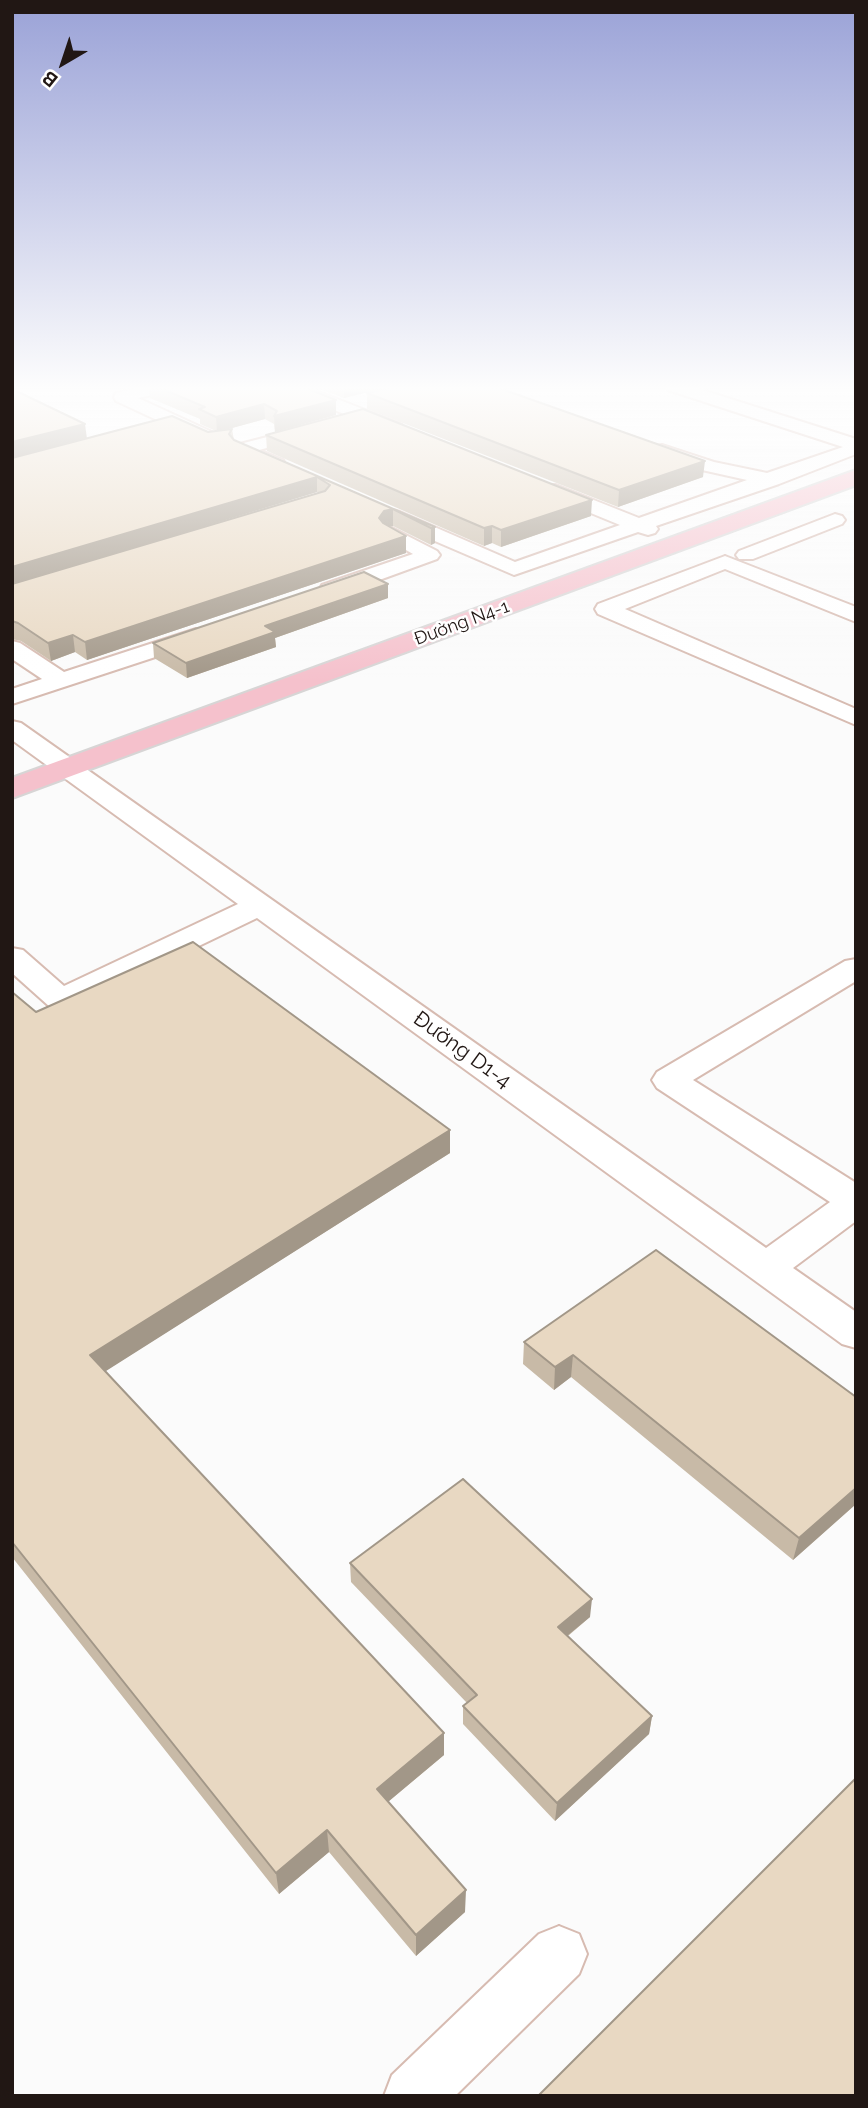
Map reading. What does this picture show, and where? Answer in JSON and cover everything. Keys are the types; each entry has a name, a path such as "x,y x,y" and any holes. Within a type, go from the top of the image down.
{"main road":[{"name":"Đường N4-1","path":"12,789 836,484"}],"street":[{"path":"538,484 681,542"},
{"path":"313,595 430,555 378,519 514,569 754,484"},
{"path":"777,484 835,520 846,525 856,523"},
{"path":"746,555 835,520"},
{"path":"656,551 701,571"},
{"path":"856,615 724,562 606,608 856,718"},
{"path":"12,697 210,631"},
{"path":"12,648 60,680"},
{"name":"Đường D1-4","path":"12,728 856,1333"},
{"path":"12,957 61,1000 260,905"},
{"path":"766,1268 856,1202 669,1080 856,968"},
{"path":"413,2096 559,1954"}],"building":[{"path":"12,484 292,484 12,567"},
{"path":"337,484 435,527 431,528 393,509 384,511 379,518 383,523 406,536 85,642 73,635 48,643 12,621 12,584 325,491 330,485"},
{"path":"382,484 553,484 592,500 501,530 492,526 484,528"},
{"path":"604,484 636,484 619,490"},
{"path":"364,572 388,584 265,626 275,632 186,663 153,643"},
{"path":"193,942 450,1130 90,1355 444,1733 377,1789 466,1890 416,1935 327,1830 276,1873 12,1542 12,992 36,1012"},
{"path":"656,1250 856,1397 856,1488 799,1538 573,1355 555,1367 524,1342"},
{"path":"463,1479 592,1599 558,1627 652,1716 557,1803 463,1706 477,1695 350,1563"},
{"path":"856,1778 856,2096 538,2096"}]}
